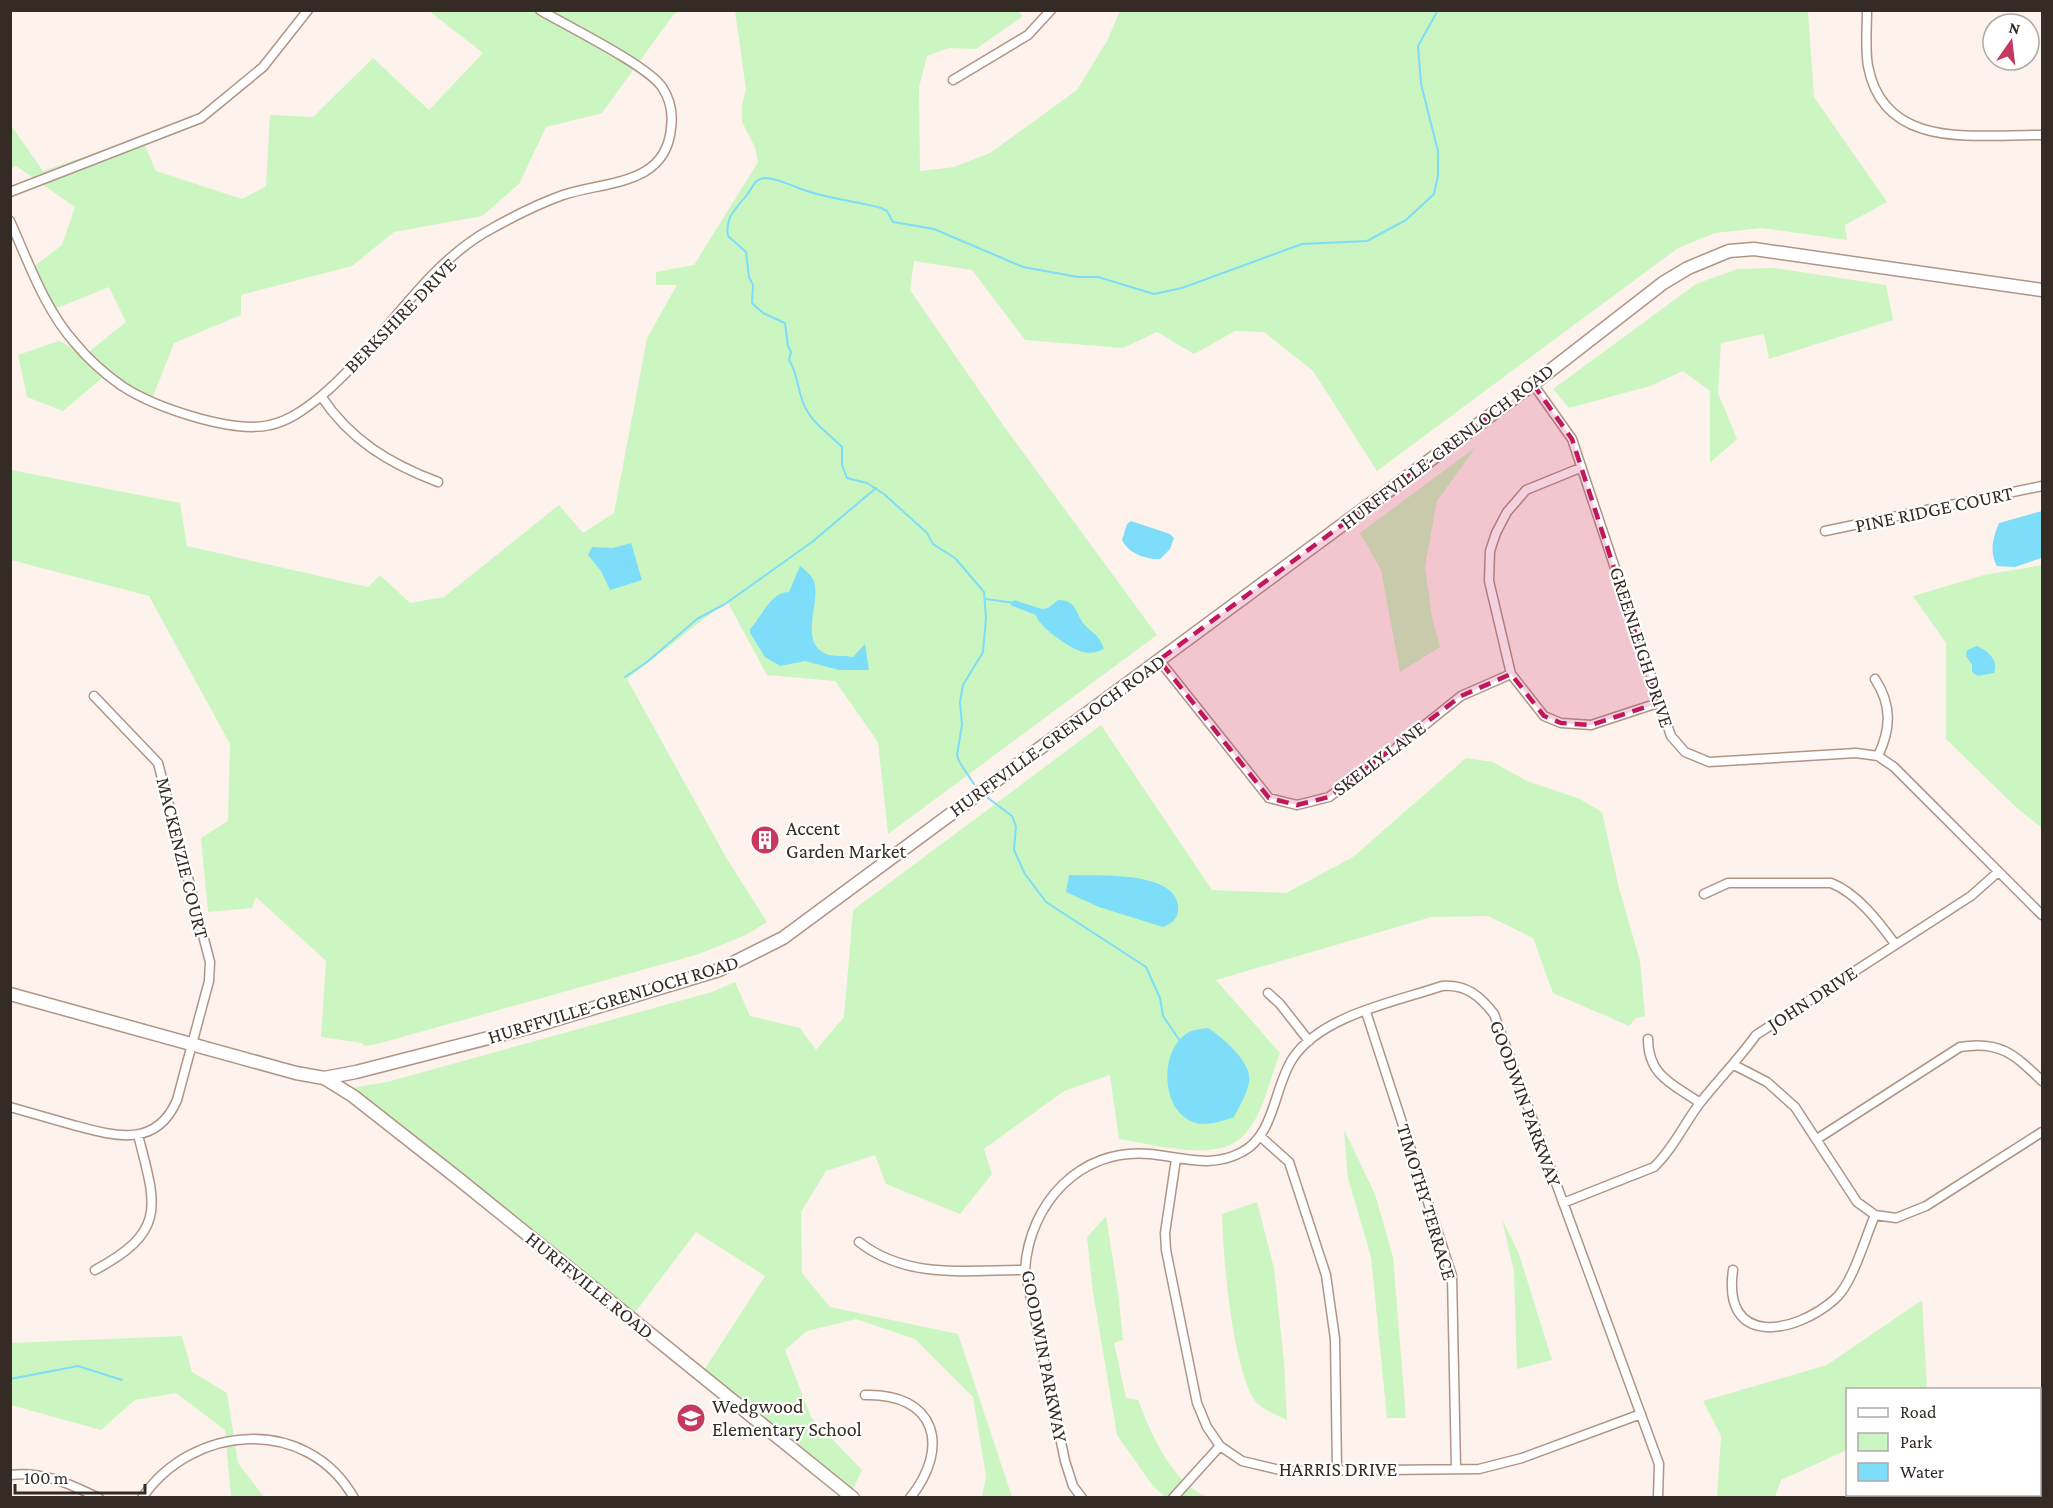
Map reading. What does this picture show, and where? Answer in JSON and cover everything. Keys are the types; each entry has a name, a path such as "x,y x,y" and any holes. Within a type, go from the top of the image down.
{"main road":[{"name":"HURFFVILLE-GRENLOCH ROAD","path":"10,994 296,1073 324,1078 414,1058 557,1020 719,970 783,938 1533,384 1664,282 1688,268 1728,251 1772,250 2043,291"},
{"name":"HURFFVILLE ROAD","path":"324,1078 353,1096 853,1497"}],"street":[{"path":"10,192 201,118 263,67 308,10"},
{"name":"BERKSHIRE DRIVE","path":"10,221 49,304 73,342 122,386 172,409 246,427 270,425 294,416 321,396 440,270 488,231 565,194 638,176 651,169 665,149 671,132 670,106 663,88 656,80 540,10"},
{"path":"953,80 1028,35 1051,10"},
{"path":"1867,10 1868,65 1871,78 1882,100 1898,118 1916,129 1935,133 2043,135"},
{"name":"GREENLEIGH DRIVE","path":"1533,384 1572,439 1580,468 1620,577 1658,703 1677,745 1695,758 1708,762 1856,753 1878,756"},
{"path":"321,396 332,412 374,452 403,468 438,482"},
{"path":"1580,468 1526,490 1507,512 1496,533 1490,551 1489,581 1511,674 1544,716 1561,723 1591,725 1658,703"},
{"name":"PINE RIDGE COURT","path":"1825,531 2043,486"},
{"name":"SKELLY LANE","path":"1159,660 1269,798 1297,805 1329,797 1391,752 1461,696 1511,674"},
{"path":"1875,679 1883,692 1889,716 1888,730 1878,756 1894,768 2043,915"},
{"name":"MACKENZIE COURT","path":"94,696 158,763 210,962 209,981 173,1109 157,1126 138,1135"},
{"name":"JOHN DRIVE","path":"1563,1203 1654,1167 1664,1158 1700,1103 1763,1029 1971,896 1998,872"},
{"path":"1704,894 1728,883 1831,883 1839,886 1872,916 1895,944"},
{"name":"GOODWIN PARKWAY","path":"1082,1497 1073,1485 1065,1461 1026,1270 1026,1254 1033,1229 1060,1184 1082,1169 1126,1153 1214,1163 1244,1152 1261,1137 1293,1058 1309,1041 1331,1024 1442,986 1454,985 1472,992 1483,1000 1494,1014 1659,1464 1658,1497"},
{"path":"1268,993 1309,1041"},
{"name":"TIMOTHY TERRACE","path":"1366,1012 1452,1276 1456,1469"},
{"path":"1648,1039 1648,1054 1652,1066 1659,1074 1700,1103"},
{"path":"1817,1139 1960,1047 1977,1044 1997,1046 2018,1058 2043,1081"},
{"path":"1734,1065 1767,1082 1795,1107 1857,1202 1875,1215 1896,1218 1926,1206 2043,1132"},
{"path":"10,1107 110,1135 138,1135 154,1198 150,1221 135,1245 95,1270"},
{"path":"1261,1137 1289,1162 1326,1275 1335,1339 1337,1470"},
{"name":"HARRIS DRIVE","path":"1176,1159 1165,1233 1166,1250 1197,1403 1206,1426 1220,1446 1242,1461 1284,1471 1479,1469 1513,1461 1641,1414"},
{"path":"1733,1270 1730,1294 1741,1317 1757,1325 1776,1328 1792,1324 1816,1312 1842,1291 1875,1215"},
{"path":"860,1242 878,1256 916,1269 1026,1270"},
{"path":"865,1395 897,1398 914,1407 928,1423 933,1454 925,1476 910,1497"},
{"path":"142,1497 166,1469 188,1454 215,1443 243,1439 276,1442 309,1454 335,1473 354,1497"},
{"path":"1173,1497 1220,1446"},
{"path":"10,1475 30,1474 52,1478 99,1497"}],"highlighted area":[{"path":"1533,384 1572,439 1658,703 1591,725 1561,723 1544,716 1511,674 1461,696 1329,797 1297,805 1269,798 1159,660"}],"green space":[{"path":"429,11 680,11 674,14 602,113 546,127 519,184 482,216 394,232 352,266 241,295 241,315 174,343 152,399 102,378 63,411 27,397 18,355 59,341 86,354 126,322 109,287 52,310 32,268 62,245 75,207 16,166 11,168 10,124 43,171 141,137 156,171 242,199 266,186 270,115 313,117 373,58 429,110 483,53"},
{"path":"735,11 1018,11 1023,16 976,49 949,48 927,56 919,87 920,171 954,167 990,153 1077,90 1107,41 1120,11 1808,11 1814,97 1887,202 1845,225 1847,240 1762,228 1715,233 1678,248 1377,471 1313,371 1264,332 1235,331 1194,354 1157,332 1123,348 1025,340 972,270 914,261 910,290 1003,425 1157,635 888,834 878,742 835,681 767,675 727,601 627,679 727,859 767,922 746,935 699,954 377,1044 364,1046 362,1043 321,1037 326,961 256,897 252,908 208,912 201,838 228,821 230,744 149,596 11,560 11,470 180,503 187,546 368,587 380,575 410,603 444,597 559,505 583,533 614,513 647,338 677,285 656,285 656,272 694,265 758,162 755,147 742,122 742,105 746,89"},
{"path":"1774,268 1886,285 1893,320 1769,359 1764,334 1721,343 1718,393 1737,439 1710,463 1710,391 1683,371 1650,386 1569,408 1553,389 1696,284 1737,269"},
{"path":"1476,447 1437,501 1425,566 1432,617 1440,647 1400,672 1381,570 1360,533"},
{"path":"2042,565 2042,828 2018,809 1946,739 1946,643 1913,596 1984,575"},
{"path":"1101,725 1212,890 1286,893 1353,857 1466,758 1493,762 1527,781 1580,799 1602,812 1619,888 1640,961 1645,1016 1636,1018 1629,1026 1553,993 1533,938 1488,916 1431,917 1216,980 1280,1053 1258,1115 1246,1133 1235,1143 1220,1148 1186,1150 1119,1139 1110,1075 1064,1091 984,1149 992,1174 960,1214 886,1184 875,1155 826,1171 801,1212 802,1273 830,1307 958,1334 1012,1497 982,1497 986,1476 973,1397 915,1339 856,1319 807,1331 785,1350 811,1417 862,1470 849,1497 701,1375 765,1276 696,1232 630,1319 344,1089 387,1082 712,992 735,982 750,1016 800,1028 816,1050 844,1017 853,910"},
{"path":"1344,1130 1375,1194 1393,1257 1406,1418 1387,1418 1371,1257 1348,1178"},
{"path":"1257,1202 1274,1268 1284,1362 1287,1420 1255,1401 1240,1363 1230,1310 1222,1214"},
{"path":"1106,1216 1123,1340 1114,1343 1126,1398 1138,1400 1149,1427 1174,1471 1196,1492 1209,1497 1165,1497 1153,1486 1117,1435 1093,1292 1087,1237"},
{"path":"1502,1219 1519,1254 1552,1360 1517,1369 1514,1272"},
{"path":"1922,1300 1927,1388 1846,1388 1846,1450 1781,1480 1775,1497 1717,1497 1721,1436 1703,1401 1827,1365"},
{"path":"182,1336 192,1372 227,1393 238,1463 264,1497 231,1497 225,1430 176,1393 135,1400 101,1430 11,1405 10,1343"},
{"path":"2041,1418 2042,1497 1939,1498 1940,1496 2041,1496"}],"water":[{"path":"2042,511 2041,558 2015,567 1997,566 1993,556 1993,545 1999,523"},
{"path":"1131,521 1170,534 1174,538 1170,549 1160,559 1143,557 1128,549 1122,540 1127,524"},
{"path":"631,543 642,580 610,590 601,571 588,555 592,547 613,548"},
{"path":"800,566 812,577 815,588 812,630 813,640 818,648 829,655 853,657 865,644 869,670 839,670 805,661 780,666 765,657 750,633 750,629 772,600 789,592"},
{"path":"1014,600 1042,609 1048,608 1058,600 1069,602 1084,624 1102,643 1104,649 1089,653 1075,649 1042,625 1036,615 1010,605"},
{"path":"1977,646 1992,656 1995,664 1994,673 1978,676 1972,672 1972,665 1966,656 1967,650"},
{"path":"1069,875 1132,877 1164,886 1174,894 1178,906 1176,917 1163,927 1099,907 1066,892"},
{"path":"1208,1028 1235,1051 1246,1067 1249,1082 1245,1096 1234,1117 1203,1124 1193,1122 1183,1116 1175,1107 1170,1095 1168,1070 1170,1057 1182,1037 1191,1031"}],"waterway":[{"path":"974,784 957,755 962,725 960,702 963,685 983,652 986,618 984,592 955,558 933,544 927,533 884,494 867,483 847,478 842,465 842,447 814,420 803,403 795,372 789,360 791,352 785,323 763,313 752,303 753,285 749,277 746,252 728,236 729,219 756,182 765,178 773,179 817,194 881,208 887,211 893,222 934,229 1023,267 1078,277 1098,277 1154,294 1182,288 1302,244 1367,241 1406,220 1434,194 1438,176 1438,151 1421,84 1418,46 1438,10"},
{"path":"625,677 647,662 697,619 725,604 812,542 876,488"},
{"path":"986,599 1015,603"},
{"path":"984,795 1012,816 1016,826 1014,850 1025,874 1046,902 1146,967 1160,998 1163,1016 1180,1041"},
{"path":"10,1379 78,1366 122,1380"}],"place":[{"name":"Accent Garden Market","path":"765,840"},
{"name":"Wedgwood Elementary School","path":"691,1418"}]}
